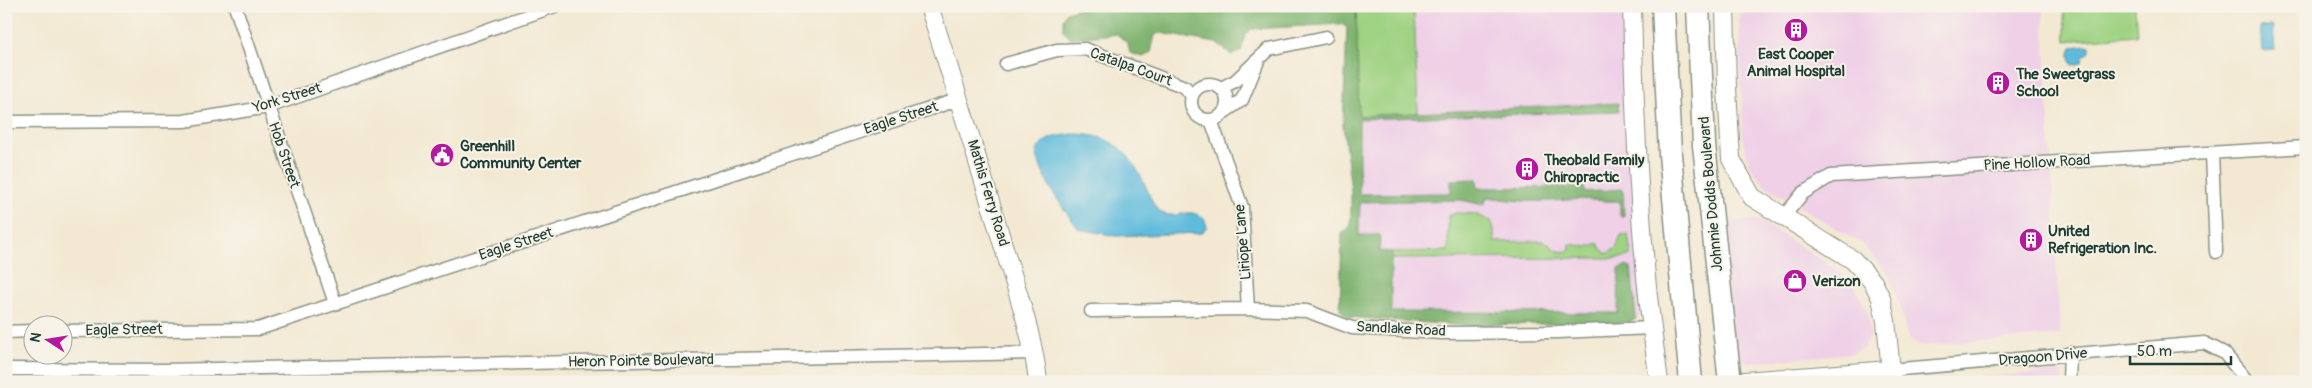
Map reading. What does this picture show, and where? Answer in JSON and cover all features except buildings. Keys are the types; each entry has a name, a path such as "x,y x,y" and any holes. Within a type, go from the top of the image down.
{"highway":[{"path":"1663,6 1670,154 1691,382"},
{"name":"Johnnie Dodds Boulevard","path":"1698,6 1704,145 1731,382"}],"street":[{"name":"Hob Street","path":"235,6 335,303"},
{"name":"York Street","path":"6,122 184,121 268,107 556,6"},
{"name":"Mathis Ferry Road","path":"929,6 960,99 1035,353 1038,382"},
{"path":"1632,6 1642,225 1659,382"},
{"name":"Johnnie Dodds Boulevard","path":"1726,6 1727,88 1731,159 1752,197 1853,260 1873,282 1881,298 1886,322 1891,376"},
{"path":"1221,88 1235,81 1269,49 1326,37"},
{"name":"Catalpa Court","path":"1006,64 1058,50 1085,49 1185,87 1192,96 1194,110 1204,119 1211,120"},
{"path":"1211,120 1242,100 1260,56"},
{"path":"1192,96 1201,86 1214,84 1221,88 1227,100 1223,113"},
{"name":"Eagle Street","path":"72,331 258,329 960,99"},
{"name":"Liriope Lane","path":"1211,120 1242,207 1248,309"},
{"name":"Pine Hollow Road","path":"1784,216 1803,193 1832,176 2306,147"},
{"path":"2212,153 2216,252"},
{"name":"Sandlake Road","path":"1092,311 1248,309 1307,311 1352,328 1442,333 1557,332 1653,328"},
{"path":"6,332 22,331"},
{"name":"Dragoon Drive","path":"1731,382 1891,376 2070,354 2204,343 2224,353 2248,382"},
{"name":"Heron Pointe Boulevard","path":"6,369 163,370 1035,353"},
{"path":"2070,354 2070,382"}],"shaded area":[{"path":"1356,6 1632,6 1642,225 1641,315 1628,323 1457,325 1353,311"},
{"path":"1870,6 2043,6 2060,335 1919,346 1907,336 1901,308 1889,275 1862,244 1765,186 1750,167 1743,141 1739,13"},
{"path":"1757,219 1831,266 1854,285 1867,311 1870,333 1864,347 1852,353 1748,363 1736,354 1719,224"},
{"path":"2062,372 2062,382 1919,382 1920,381"}],"green space":[{"path":"1087,6 1356,6 1359,116 1618,103 1619,111 1359,119 1359,194 1451,193 1451,180 1477,179 1478,188 1584,187 1585,192 1623,189 1624,216 1620,216 1620,201 1582,199 1528,201 1487,197 1484,205 1461,200 1360,202 1359,235 1380,235 1379,251 1391,252 1391,312 1618,313 1619,269 1625,266 1631,268 1636,319 1628,323 1457,325 1347,317 1340,309 1342,233 1349,226 1351,218 1351,190 1343,125 1347,28 1342,24 1252,29 1246,33 1241,51 1232,55 1216,43 1160,33 1155,35 1151,53 1143,57 1130,53 1128,44 1117,34 1070,38 1063,30 1063,19 1066,12"},
{"path":"1356,6 1414,6 1418,113 1358,116"},
{"path":"2063,6 2135,6 2137,35 2066,41"},
{"path":"1456,213 1475,214 1491,221 1494,230 1494,242 1543,241 1558,251 1570,250 1570,244 1588,247 1598,243 1607,254 1616,248 1621,235 1628,234 1631,254 1627,257 1619,258 1391,259 1391,252 1448,251 1448,216"}],"water":[{"path":"2273,26 2275,50 2262,51 2260,27"},
{"path":"2090,46 2090,52 2083,57 2082,63 2073,65 2070,56 2072,47"},
{"path":"1073,134 1099,137 1118,147 1140,175 1156,208 1162,213 1170,215 1193,213 1204,218 1207,226 1202,233 1116,236 1079,229 1048,183 1036,152 1047,140"}],"place":[{"name":"East Cooper Animal Hospital","path":"1796,30"},
{"name":"The Sweetgrass School","path":"1998,83"},
{"name":"Greenhill Community Center","path":"442,155"},
{"name":"Theobald Family Chiropractic","path":"1527,169"},
{"name":"United Refrigeration Inc.","path":"2031,240"},
{"name":"Verizon","path":"1795,281"}]}
